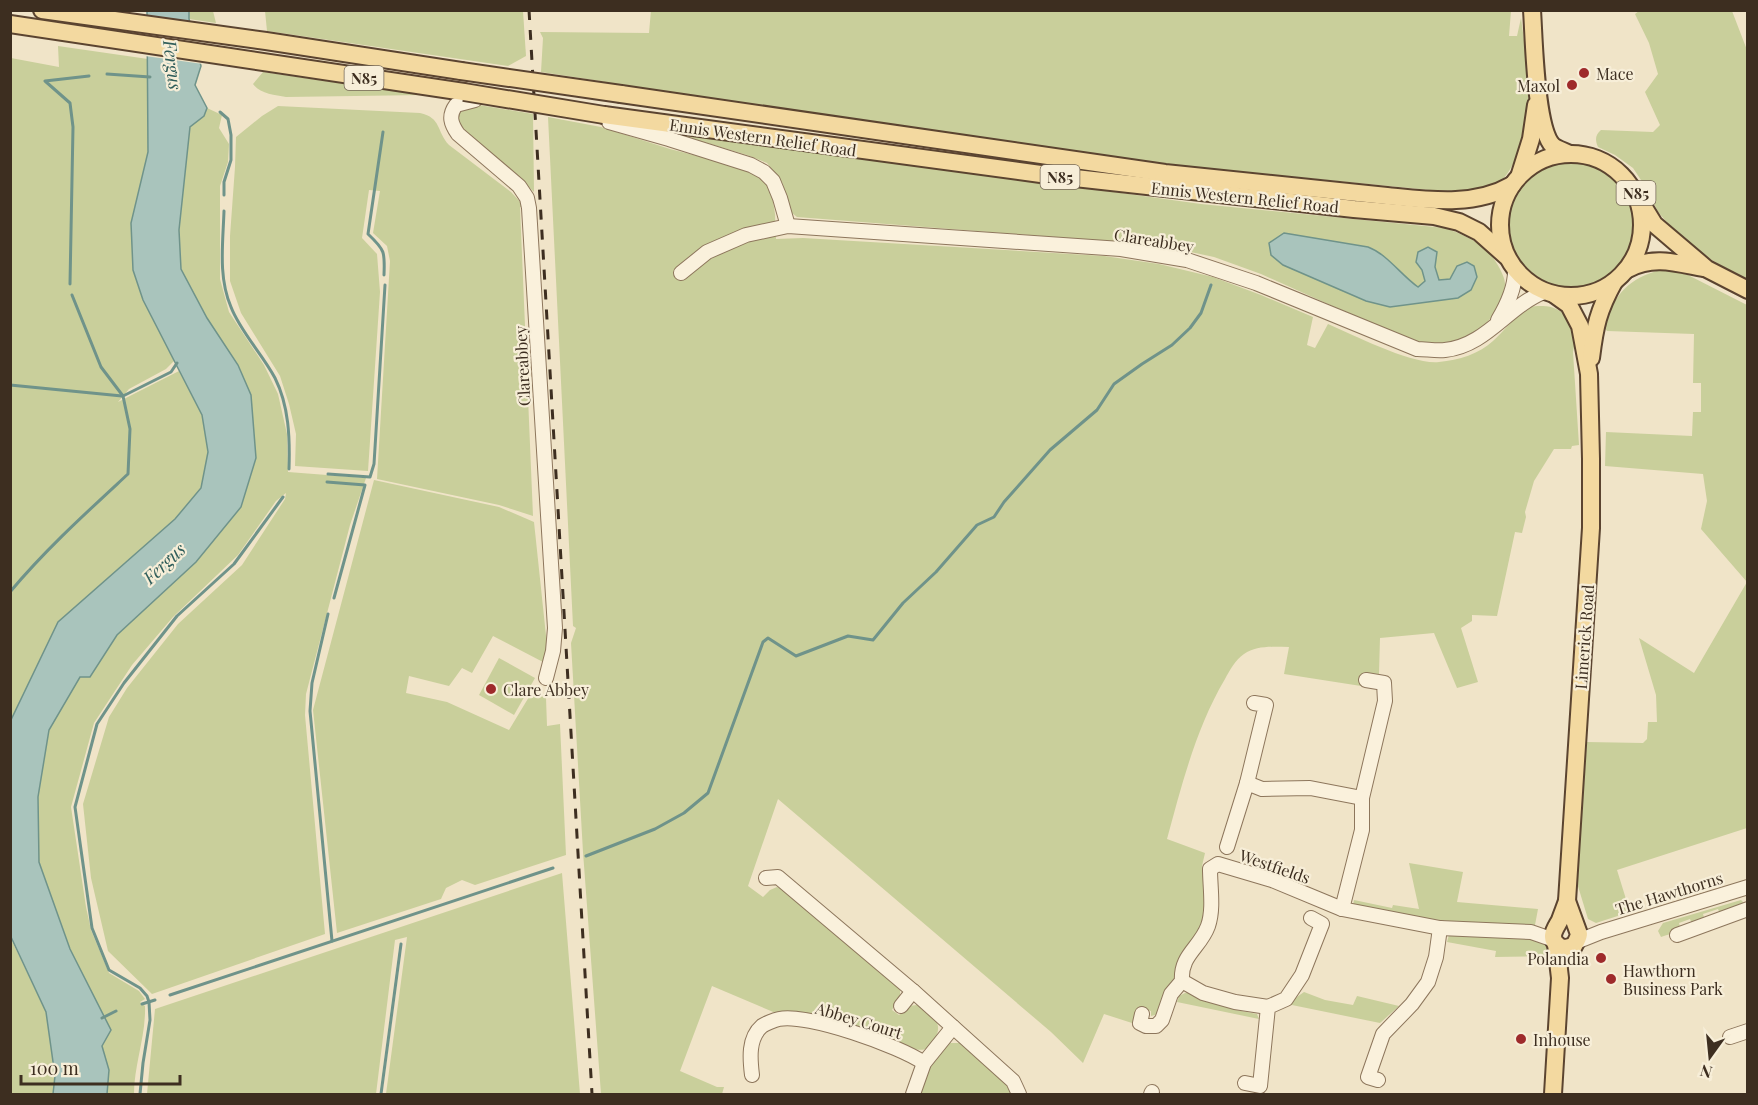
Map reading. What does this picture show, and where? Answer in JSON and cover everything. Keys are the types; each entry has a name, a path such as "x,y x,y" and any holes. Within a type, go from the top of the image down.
{"main road":[{"path":"1532,10 1538,97 1547,135 1553,146 1570,154"},
{"name":"Ennis Western Relief Road","path":"51,12 266,41 1165,173 1419,200 1464,200 1498,193 1516,179"},
{"name":"Ennis Western Relief Road","path":"10,24 607,118 1048,175 1434,216 1459,222 1479,231 1506,256"},
{"path":"1516,179 1531,139 1538,97"},
{"name":"N85","path":"1637,195 1642,210 1641,242 1628,268 1614,282 1599,289 1579,296 1550,294 1529,283 1515,271 1506,256 1499,221 1502,206 1516,179 1541,162 1570,154 1589,157 1607,164 1628,182 1637,195 1654,224 1707,269 1748,290"},
{"name":"N85","path":"1628,268 1654,260 1707,269"},
{"path":"1588,374 1596,321 1614,282"},
{"path":"1550,294 1569,305 1580,326 1588,374"},
{"name":"Limerick Road","path":"1553,1095 1560,978 1556,957 1566,935 1591,528 1588,374"}],"street":[{"name":"Clareabbey","path":"469,96 456,105 451,112 452,125 458,134 519,186 529,208 555,628 553,651 546,678"},
{"path":"607,118 751,165 764,172 772,181 780,198 788,226"},
{"name":"Clareabbey","path":"681,273 707,252 746,235 788,226 1121,249 1188,260 1256,283 1417,349 1444,350 1475,341 1530,298 1550,294"},
{"name":"Clareabbey","path":"1494,327 1515,282 1515,271"},
{"path":"1342,909 1362,830 1362,798 1385,701 1384,683 1366,680"},
{"name":"Westfields","path":"1227,847 1266,705 1254,703"},
{"path":"1246,783 1262,789 1310,788 1362,798"},
{"name":"Westfields","path":"1142,1014 1140,1023 1146,1026 1156,1026 1162,1020 1171,994 1182,981 1181,971 1185,959 1209,924 1211,914 1210,869 1218,864 1272,880 1342,909 1440,928 1566,935"},
{"path":"766,878 778,877 913,991 1013,1081 1019,1095"},
{"name":"The Hawthorns","path":"1566,935 1601,932 1748,886"},
{"path":"1677,935 1748,909"},
{"path":"1182,981 1203,993 1235,1002 1268,1007 1286,999 1302,975 1322,924 1311,918"},
{"path":"1378,1080 1368,1077 1383,1034 1412,1004 1428,982 1436,957 1440,928"},
{"name":"Abbey Court","path":"901,1006 913,991"},
{"path":"1245,1083 1260,1086 1268,1007"},
{"name":"Abbey Court","path":"752,1074 750,1057 753,1041 762,1026 779,1019 823,1023 912,1054 924,1063"},
{"path":"913,1095 924,1063 953,1027"},
{"path":"1730,1037 1747,1032"}],"green space":[{"path":"651,10 1511,11 1509,36 1517,36 1521,18 1529,94 1527,124 1517,155 1508,173 1499,183 1476,190 1430,190 1163,164 637,89 541,72 543,38 540,32 649,33"},
{"path":"189,11 213,11 216,23 189,19"},
{"path":"265,11 523,11 526,56 508,66 267,31"},
{"path":"1639,11 1732,11 1747,50 1747,280 1696,251 1658,212 1633,168 1615,155 1598,147 1596,138 1601,130 1653,132 1660,125 1645,92 1658,74 1649,43 1635,14"},
{"path":"58,46 148,59 148,152 131,223 143,300 174,361 166,369 129,389 118,402 179,371 202,415 208,452 201,489 11,722 11,58 59,67"},
{"path":"263,72 423,95 286,97 268,94 253,84"},
{"path":"473,104 533,114 534,192 510,169 461,130 455,116 457,110"},
{"path":"278,106 427,115 435,122 449,145 511,192 525,207 520,207 533,516 499,505 377,479 390,261 387,246 373,233 380,191 369,190 362,238 377,254 380,292 368,471 295,466 296,434 280,376 241,313 230,281 230,236 236,137"},
{"path":"207,108 222,115 219,128 229,144 228,162 220,186 220,279 229,312 264,365 278,394 287,434 288,472 366,478 350,525 306,694 305,715 325,934 152,994 108,951 91,878 83,804 109,717 127,688 178,624 242,565 285,499 286,493 276,501 238,555 173,617 132,665 94,723 71,807 86,907 91,930 109,973 139,991 145,999 140,1002 145,1006 145,1017 134,1094 107,1094 109,1070 102,1046 111,1030 70,949 39,862 38,797 49,730 80,677 90,677 117,635 196,562 241,507 207,318 181,269 179,230 190,126 204,116"},
{"path":"548,117 601,127 670,149 752,170 767,182 772,194 776,239 803,238 1104,256 1159,264 1213,277 1313,317 1307,345 1315,348 1328,324 1367,342 1414,359 1428,362 1446,361 1468,356 1481,349 1531,307 1549,306 1557,309 1568,320 1574,335 1579,445 1572,446 1571,449 1554,449 1534,481 1522,533 1515,532 1497,616 1472,615 1472,621 1461,628 1478,682 1457,688 1434,633 1380,638 1379,674 1365,673 1361,686 1284,674 1289,647 1254,649 1238,659 1215,698 1198,737 1167,839 1205,853 1202,866 1205,872 1206,920 1159,1014 1151,1016 1151,1011 1137,1008 1132,1023 1104,1014 1083,1063 1051,1032 778,799 748,886 763,897 777,887 785,890 900,987 900,996 892,1010 899,1015 908,1006 917,1005 932,1016 938,1025 938,1033 934,1041 925,1049 914,1049 778,1014 712,986 680,1071 717,1087 724,1087 722,1094 601,1094 583,852 571,643 576,628 573,626"},
{"path":"664,130 1201,204 1445,228 1471,239 1486,249 1501,272 1505,288 1494,314 1479,330 1449,343 1438,345 1417,342 1261,274 1214,257 1158,245 797,217 792,213 782,182 767,163"},
{"path":"1571,162 1595,167 1615,181 1629,201 1634,225 1629,249 1615,269 1595,283 1571,288 1547,283 1527,269 1513,249 1508,225 1513,201 1527,181 1547,167"},
{"path":"1663,269 1688,275 1747,305 1747,582 1701,529 1707,501 1703,474 1605,466 1606,432 1692,436 1693,412 1701,412 1701,383 1693,383 1694,334 1607,331 1602,325 1625,288 1641,277"},
{"path":"374,480 499,507 534,522 547,645 543,662 493,636 472,673 462,668 449,686 409,676 406,693 447,702 509,730 532,692 546,698 547,726 560,724 566,855 475,885 462,880 446,888 441,899 337,933 313,710"},
{"path":"1747,582 1747,828 1617,870 1630,912 1596,923 1588,919 1577,883 1587,742 1643,743 1647,739 1648,722 1657,722 1656,695 1639,638 1694,673"},
{"path":"499,658 535,678 514,715 479,695"},
{"path":"1409,863 1463,872 1457,902 1538,909 1535,925 1457,922 1414,917 1353,905 1354,900 1392,908 1393,905 1419,909"},
{"path":"562,873 580,1094 386,1094 407,937 395,940 376,1094 147,1094 155,1009"},
{"path":"1741,900 1743,904 1721,916 1718,909 1703,914 1705,921 1693,926 1690,919 1679,923 1681,931 1661,937 1658,931 1663,923"},
{"path":"1449,935 1531,938 1548,943 1547,956 1495,957 1496,951 1447,942"},
{"path":"10,937 46,1012 55,1076 53,1094 11,1094"},
{"path":"1304,992 1325,1000 1353,1005 1357,996 1399,1006 1380,1023 1287,1004"},
{"path":"1185,993 1236,1010 1257,1014 1259,1019 1177,1002 1179,996"},
{"path":"950,1043 967,1046 1010,1087 1013,1094 919,1094 935,1059"}],"water":[{"name":"Fergus","path":"147,11 189,11 201,66 195,85 207,108 204,116 190,127 179,230 181,269 207,318 238,365 251,395 256,458 241,507 196,562 117,635 90,677 80,677 49,730 38,797 39,862 70,949 111,1030 102,1046 109,1070 107,1094 53,1094 55,1076 46,1012 11,937 10,722 58,622 175,519 201,488 208,452 202,415 143,300 133,270 131,223 148,152"},
{"path":"1284,233 1368,247 1388,260 1418,287 1425,281 1422,270 1416,262 1418,252 1428,247 1437,252 1435,267 1439,280 1450,279 1457,266 1467,262 1474,266 1477,277 1471,290 1458,298 1390,307 1366,301 1283,265 1271,255 1269,243"}],"pier":[{"path":"144,15 193,22 203,64 145,56"}],"waterway":[{"path":"107,74 150,77"},
{"path":"70,284 73,127 70,103 45,81 89,76"},
{"path":"220,112 228,119 231,135 231,160 224,182 224,195"},
{"path":"383,132 368,234 383,252 384,275"},
{"path":"224,211 222,260 227,296 240,325 270,369 280,389 288,422 289,469"},
{"path":"328,474 370,477 374,464 385,285"},
{"path":"586,856 655,829 684,813 708,793 763,642 768,638 796,656 848,636 873,640 903,603 936,572 977,525 994,517 1004,502 1050,450 1097,410 1114,384 1172,345 1190,328 1201,313 1211,285"},
{"path":"72,295 101,367 123,396"},
{"path":"10,592 52,546 128,474 130,429 123,396 171,372 177,363"},
{"path":"10,385 122,396"},
{"path":"327,482 365,485 334,598"},
{"path":"140,1094 150,1020 149,1002 140,988 109,970 92,928 75,807 97,724 124,683 177,616 234,564 283,497"},
{"path":"328,614 312,683 310,711 332,941"},
{"path":"170,995 553,868"},
{"path":"381,1094 401,944"},
{"path":"142,1004 155,1000"},
{"path":"102,1018 116,1011"}],"railway":[{"path":"529,10 592,1094"}],"place":[{"name":"Mace","path":"1584,73"},
{"name":"Maxol","path":"1572,85"},
{"name":"Clare Abbey","path":"491,689"},
{"name":"Polandia","path":"1601,958"},
{"name":"Hawthorn Business Park","path":"1611,979"},
{"name":"Inhouse","path":"1521,1039"}]}
